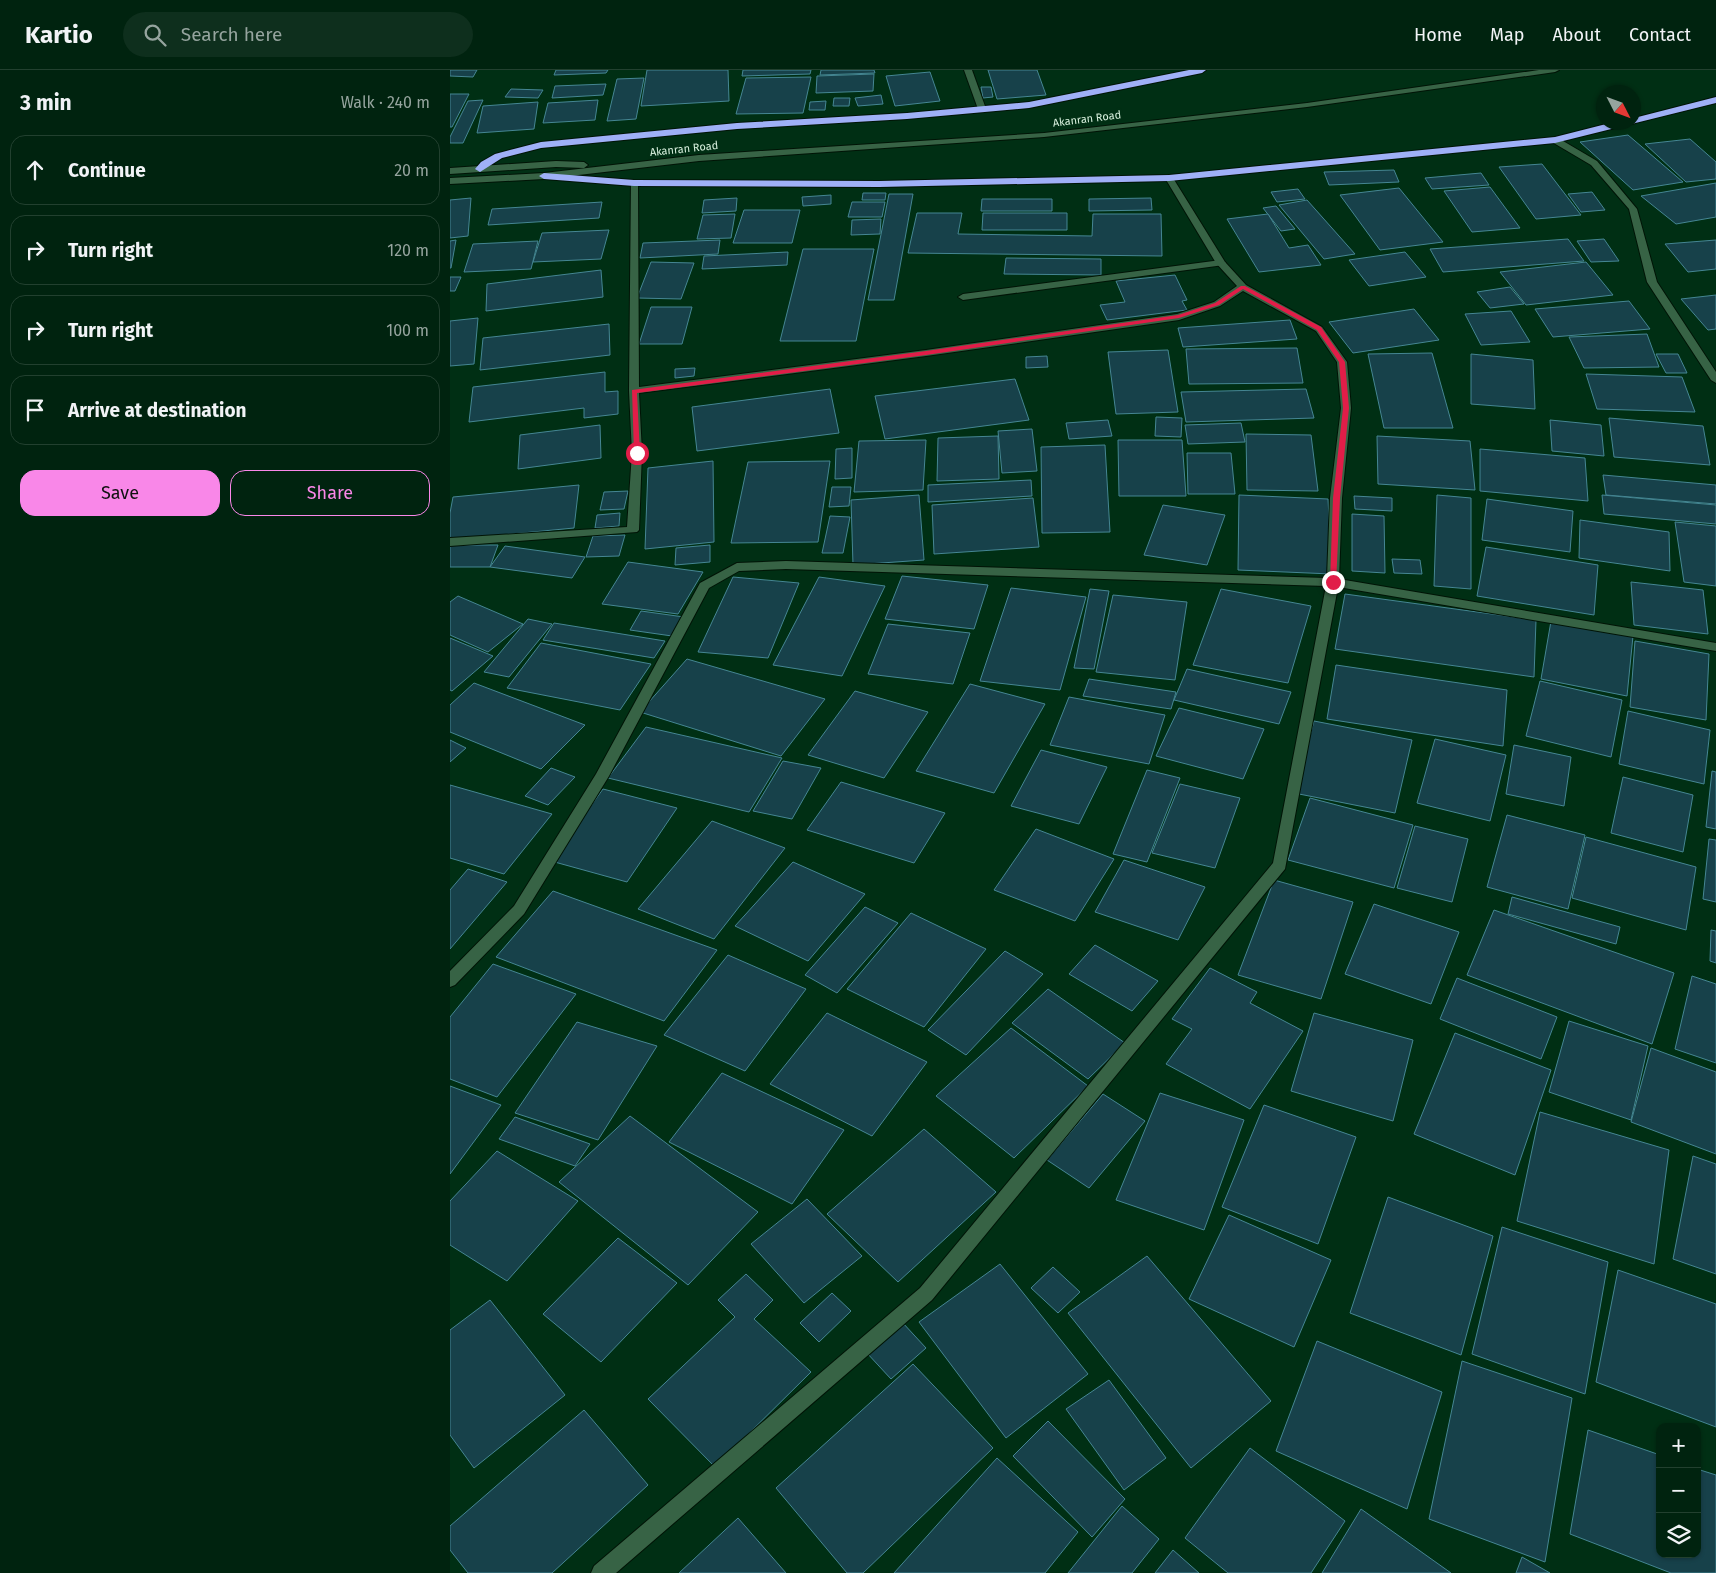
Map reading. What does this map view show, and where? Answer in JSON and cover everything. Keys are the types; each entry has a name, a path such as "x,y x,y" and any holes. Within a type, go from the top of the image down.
{"highway":[{"path":"480,169 483,164 493,158 520,149 541,145 737,126 907,116 1037,104 1202,70"},
{"path":"1641,119 1716,100"},
{"path":"544,176 634,183 879,184 1168,178 1555,140 1596,130"}],"street":[{"path":"968,70 982,109"},
{"name":"Akanran Road","path":"450,182 544,176 699,158 1044,135 1307,105 1555,70"},
{"path":"1555,140 1594,163 1633,209 1652,282 1716,380"},
{"name":"Akanran Road","path":"450,171 556,164 620,167"},
{"path":"601,1573 926,1294 1280,865 1333,582 1336,498 1346,408 1342,362 1319,328 1243,287 1220,263 1168,178"},
{"path":"450,542 633,530 637,453 634,391 634,183"},
{"path":"963,296 1220,263"},
{"path":"634,391 926,353 1179,316 1217,304 1243,287"},
{"path":"450,981 519,910 602,776 704,586 737,567 786,565 1333,582 1716,647"}],"building":[{"path":"450,70 477,70 473,77 450,76"},
{"path":"556,70 608,70 606,73 554,75"},
{"path":"647,70 728,70 729,101 641,106"},
{"path":"743,70 811,70 810,74 742,76"},
{"path":"821,70 874,70 875,73 820,75"},
{"path":"988,70 1037,70 1046,95 997,99"},
{"path":"930,72 940,101 895,106 886,76"},
{"path":"874,74 873,91 816,93 817,76"},
{"path":"811,77 803,113 736,114 746,78"},
{"path":"644,78 636,119 607,121 617,79"},
{"path":"606,84 603,95 552,98 555,86"},
{"path":"981,87 991,87 993,97 983,98"},
{"path":"511,89 543,90 538,98 505,97"},
{"path":"450,94 469,94 452,127 450,127"},
{"path":"881,95 883,104 858,106 855,98"},
{"path":"834,98 850,98 849,106 833,106"},
{"path":"483,100 463,143 450,143 450,137 468,101"},
{"path":"598,100 595,120 543,123 548,103"},
{"path":"826,101 825,110 809,110 810,102"},
{"path":"538,102 534,129 477,133 483,106"},
{"path":"1628,135 1683,182 1633,190 1580,142"},
{"path":"1690,139 1716,162 1716,179 1686,182 1645,144"},
{"path":"1542,164 1581,215 1536,219 1499,167"},
{"path":"1394,170 1399,182 1329,185 1324,172"},
{"path":"1481,173 1489,185 1432,189 1425,178"},
{"path":"1716,183 1716,217 1676,224 1641,196"},
{"path":"1490,187 1520,228 1472,232 1444,191"},
{"path":"1399,188 1443,242 1380,250 1340,195"},
{"path":"1298,189 1305,199 1277,202 1271,192"},
{"path":"1592,192 1605,210 1581,212 1568,194"},
{"path":"863,193 886,193 885,200 862,200"},
{"path":"889,194 913,194 894,300 868,300"},
{"path":"831,195 831,204 803,206 802,197"},
{"path":"471,198 468,236 450,238 450,200"},
{"path":"737,198 736,211 702,213 704,200"},
{"path":"1151,198 1152,210 1089,211 1089,199"},
{"path":"982,199 1052,199 1052,211 981,211"},
{"path":"1307,200 1355,254 1324,259 1279,205"},
{"path":"602,202 599,218 488,225 492,209"},
{"path":"852,202 885,202 882,217 848,217"},
{"path":"1276,206 1295,229 1281,231 1263,208"},
{"path":"744,210 800,210 792,243 733,243"},
{"path":"917,213 962,213 958,234 1092,236 1093,214 1161,214 1162,256 908,253"},
{"path":"983,213 1067,213 1067,230 982,230"},
{"path":"735,214 731,238 697,239 703,215"},
{"path":"1268,214 1289,248 1308,245 1321,265 1259,272 1227,219"},
{"path":"881,219 880,234 851,235 852,220"},
{"path":"609,230 601,259 533,262 542,233"},
{"path":"1568,239 1584,261 1443,272 1430,249"},
{"path":"1604,239 1619,261 1591,262 1577,241"},
{"path":"456,240 451,268 450,268 450,241"},
{"path":"720,240 718,254 640,258 643,243"},
{"path":"1716,240 1716,269 1688,272 1665,244"},
{"path":"538,241 531,269 464,272 473,244"},
{"path":"803,249 874,249 856,341 780,341"},
{"path":"788,252 787,265 702,269 704,256"},
{"path":"1405,252 1426,277 1369,286 1349,260"},
{"path":"1006,258 1101,259 1101,275 1004,274"},
{"path":"651,262 694,263 681,299 637,298"},
{"path":"1586,262 1613,295 1526,305 1500,272"},
{"path":"601,270 603,297 486,311 487,284"},
{"path":"1175,275 1187,300 1182,301 1187,310 1107,320 1100,305 1125,302 1116,281"},
{"path":"450,277 461,277 455,291 450,291"},
{"path":"1510,287 1524,304 1490,308 1477,292"},
{"path":"1716,295 1716,329 1708,330 1681,299"},
{"path":"1629,301 1650,329 1553,337 1535,309"},
{"path":"651,307 692,307 682,344 639,344"},
{"path":"1414,309 1439,340 1353,353 1329,322"},
{"path":"1511,311 1530,342 1481,345 1465,314"},
{"path":"478,318 474,364 450,366 450,321"},
{"path":"1290,320 1297,339 1183,347 1178,328"},
{"path":"609,324 610,355 480,370 483,338"},
{"path":"1647,334 1659,367 1584,368 1569,337"},
{"path":"1297,348 1303,383 1189,384 1186,349"},
{"path":"1168,350 1178,412 1116,414 1108,352"},
{"path":"1432,353 1453,428 1384,428 1368,354"},
{"path":"1471,354 1533,360 1535,409 1471,404"},
{"path":"1656,354 1678,354 1687,373 1666,373"},
{"path":"1047,356 1048,367 1026,368 1026,357"},
{"path":"695,368 694,376 675,378 675,369"},
{"path":"605,372 605,392 618,391 618,414 584,418 584,408 469,422 473,387"},
{"path":"1586,374 1682,377 1695,412 1597,409"},
{"path":"1015,379 1029,420 885,439 875,396"},
{"path":"830,389 839,433 697,451 692,407"},
{"path":"1306,389 1314,418 1186,422 1181,392"},
{"path":"1156,417 1182,418 1181,437 1155,436"},
{"path":"1609,418 1703,426 1710,465 1614,457"},
{"path":"1108,420 1112,436 1069,439 1066,423"},
{"path":"1550,420 1601,425 1604,456 1552,451"},
{"path":"1241,423 1245,442 1188,444 1185,425"},
{"path":"600,425 601,458 518,469 520,435"},
{"path":"1032,429 1037,471 1002,473 998,431"},
{"path":"1246,434 1311,435 1318,491 1247,490"},
{"path":"998,436 999,479 937,481 938,438"},
{"path":"1377,436 1470,441 1475,490 1378,484"},
{"path":"926,440 923,490 854,492 859,441"},
{"path":"1118,440 1182,440 1186,496 1119,496"},
{"path":"1105,445 1110,532 1042,533 1041,447"},
{"path":"852,448 852,478 835,479 836,449"},
{"path":"1480,449 1585,458 1588,501 1480,491"},
{"path":"1187,453 1231,453 1235,494 1188,494"},
{"path":"713,461 714,542 645,549 648,468"},
{"path":"830,461 818,542 731,543 748,462"},
{"path":"1603,475 1716,485 1716,504 1606,495"},
{"path":"1031,480 1032,496 928,502 928,485"},
{"path":"579,485 574,528 450,540 450,513 453,497"},
{"path":"832,487 851,487 849,506 829,507"},
{"path":"628,491 624,509 600,510 604,492"},
{"path":"919,495 924,560 853,565 851,500"},
{"path":"1239,495 1328,499 1332,574 1238,570"},
{"path":"1437,495 1471,498 1471,589 1434,586"},
{"path":"1602,495 1716,505 1716,524 1604,514"},
{"path":"1354,496 1392,498 1392,511 1355,509"},
{"path":"1033,498 1039,547 934,554 932,505"},
{"path":"1487,499 1573,511 1570,552 1482,540"},
{"path":"1163,505 1225,515 1207,565 1144,555"},
{"path":"620,513 619,526 595,528 597,515"},
{"path":"1352,514 1384,516 1385,573 1352,571"},
{"path":"830,516 850,517 843,553 822,553"},
{"path":"1580,520 1669,532 1670,571 1579,558"},
{"path":"1675,522 1716,526 1716,586 1684,582"},
{"path":"625,535 619,556 586,557 593,536"},
{"path":"450,545 498,545 490,567 450,567"},
{"path":"710,545 710,562 675,565 676,548"},
{"path":"505,546 585,557 572,578 490,567"},
{"path":"1486,547 1598,565 1594,615 1477,596"},
{"path":"1392,559 1420,560 1422,574 1394,573"},
{"path":"628,562 703,572 678,614 602,604"},
{"path":"902,576 988,585 974,629 885,619"},
{"path":"733,577 799,583 768,658 698,652"},
{"path":"819,577 885,586 842,676 773,665"},
{"path":"1631,582 1703,590 1708,634 1634,625"},
{"path":"1011,588 1086,597 1060,690 980,681"},
{"path":"1090,589 1109,591 1094,669 1074,668"},
{"path":"1221,589 1311,606 1288,683 1193,665"},
{"path":"1345,594 1536,620 1534,677 1335,649"},
{"path":"1113,595 1187,602 1175,680 1096,672"},
{"path":"458,596 523,624 488,652 450,635 450,602"},
{"path":"641,611 684,617 672,636 630,630"},
{"path":"528,619 552,624 509,677 484,672"},
{"path":"1551,621 1633,636 1627,696 1541,679"},
{"path":"554,623 665,641 654,658 543,640"},
{"path":"888,624 970,633 953,684 868,674"},
{"path":"450,638 493,656 452,691 450,690"},
{"path":"1635,641 1709,654 1706,720 1630,707"},
{"path":"541,643 651,664 620,710 507,688"},
{"path":"687,659 825,699 781,756 640,712"},
{"path":"1336,665 1507,690 1503,746 1327,719"},
{"path":"1187,669 1291,692 1279,724 1174,700"},
{"path":"1089,679 1176,692 1171,709 1083,696"},
{"path":"1540,681 1622,700 1611,757 1526,736"},
{"path":"474,683 585,725 541,769 450,732 450,705"},
{"path":"970,684 1045,704 994,793 916,771"},
{"path":"855,691 928,712 884,778 808,755"},
{"path":"1069,697 1165,715 1149,764 1050,745"},
{"path":"1179,708 1264,729 1243,779 1156,756"},
{"path":"1628,711 1710,730 1704,784 1619,764"},
{"path":"1314,721 1412,740 1395,813 1294,793"},
{"path":"646,727 782,758 749,812 608,778"},
{"path":"1435,739 1506,755 1490,821 1417,803"},
{"path":"450,740 466,748 450,762"},
{"path":"1514,745 1571,757 1564,806 1506,794"},
{"path":"1041,750 1107,767 1079,824 1011,806"},
{"path":"783,761 821,768 792,819 753,811"},
{"path":"551,768 575,777 548,805 525,796"},
{"path":"1147,770 1180,778 1147,862 1113,854"},
{"path":"1712,771 1716,772 1716,829 1706,827"},
{"path":"1623,777 1693,795 1683,852 1611,833"},
{"path":"841,782 945,813 914,863 807,830"},
{"path":"1180,784 1240,798 1215,868 1152,853"},
{"path":"450,785 552,814 504,874 450,858"},
{"path":"603,789 677,808 627,882 551,861"},
{"path":"1310,798 1413,825 1394,888 1288,860"},
{"path":"1507,815 1585,835 1568,909 1487,887"},
{"path":"712,821 785,848 714,939 638,909"},
{"path":"1415,826 1468,839 1452,902 1397,888"},
{"path":"1036,829 1114,859 1075,921 994,890"},
{"path":"1586,837 1696,867 1686,930 1572,898"},
{"path":"1709,839 1716,840 1716,902 1703,899"},
{"path":"1124,860 1205,887 1178,940 1095,912"},
{"path":"793,862 865,894 808,961 735,926"},
{"path":"468,869 507,882 450,949 450,890"},
{"path":"1274,880 1353,902 1321,999 1238,975"},
{"path":"553,891 717,950 664,1021 496,957"},
{"path":"1512,897 1620,927 1616,944 1508,914"},
{"path":"1374,904 1459,932 1431,1004 1345,974"},
{"path":"865,907 898,923 837,993 805,975"},
{"path":"1494,910 1674,973 1652,1044 1467,975"},
{"path":"911,913 986,949 924,1027 847,989"},
{"path":"1711,930 1716,931 1716,963 1710,961"},
{"path":"1095,945 1158,981 1132,1011 1069,974"},
{"path":"1005,951 1043,974 966,1055 928,1030"},
{"path":"728,955 806,989 745,1071 664,1035"},
{"path":"493,964 576,994 497,1097 450,1079 450,1017"},
{"path":"1210,968 1257,992 1250,1003 1303,1031 1250,1109 1166,1064 1192,1029 1172,1019"},
{"path":"1692,976 1716,984 1716,1063 1675,1049"},
{"path":"1457,978 1557,1017 1541,1059 1440,1019"},
{"path":"1048,989 1125,1043 1088,1079 1012,1023"},
{"path":"827,1013 927,1062 872,1136 770,1084"},
{"path":"1314,1013 1413,1040 1393,1121 1291,1091"},
{"path":"1569,1021 1648,1046 1631,1120 1549,1092"},
{"path":"577,1022 657,1046 598,1140 515,1113"},
{"path":"1011,1028 1088,1086 1014,1158 936,1096"},
{"path":"1455,1033 1551,1070 1515,1175 1414,1134"},
{"path":"1651,1048 1716,1072 1716,1154 1631,1122"},
{"path":"722,1073 844,1130 792,1204 669,1142"},
{"path":"450,1086 501,1105 450,1174"},
{"path":"1160,1093 1244,1120 1204,1230 1116,1200"},
{"path":"1103,1094 1145,1121 1089,1188 1047,1160"},
{"path":"1264,1105 1356,1137 1318,1244 1222,1207"},
{"path":"1540,1112 1669,1150 1654,1264 1517,1221"},
{"path":"630,1116 758,1212 688,1285 559,1182"},
{"path":"515,1117 590,1144 575,1166 499,1139"},
{"path":"924,1129 996,1192 898,1282 827,1214"},
{"path":"497,1151 578,1201 507,1281 450,1245 450,1201"},
{"path":"1693,1156 1716,1164 1716,1274 1673,1259"},
{"path":"1388,1197 1493,1236 1461,1355 1350,1313"},
{"path":"807,1199 862,1256 804,1303 751,1244"},
{"path":"1229,1215 1331,1260 1294,1347 1189,1299"},
{"path":"1502,1227 1608,1262 1585,1394 1472,1354"},
{"path":"618,1238 677,1283 601,1362 543,1314"},
{"path":"1147,1256 1271,1401 1191,1468 1068,1313"},
{"path":"1000,1264 1088,1374 1006,1438 919,1322"},
{"path":"1053,1267 1080,1292 1058,1313 1031,1288"},
{"path":"1618,1270 1716,1304 1716,1427 1596,1382"},
{"path":"746,1274 773,1300 754,1319 811,1372 715,1467 648,1399 735,1317 718,1300"},
{"path":"832,1293 851,1311 819,1342 800,1323"},
{"path":"490,1300 565,1395 474,1468 450,1435 450,1330"},
{"path":"902,1322 926,1348 891,1379 866,1352"},
{"path":"1317,1341 1442,1392 1407,1509 1276,1451"},
{"path":"1462,1361 1572,1398 1545,1562 1429,1519"},
{"path":"913,1364 993,1448 863,1573 847,1573 776,1488"},
{"path":"1109,1380 1166,1458 1124,1490 1066,1409"},
{"path":"584,1410 648,1485 552,1573 468,1573 450,1550 450,1526"},
{"path":"1048,1421 1125,1499 1092,1537 1013,1456"},
{"path":"1588,1430 1656,1454 1656,1558 1701,1558 1701,1470 1716,1475 1716,1573 1671,1573 1570,1534"},
{"path":"1250,1448 1345,1521 1311,1573 1228,1573 1185,1538"},
{"path":"997,1458 1078,1532 1045,1573 894,1573"},
{"path":"1122,1506 1159,1539 1132,1573 1068,1573"},
{"path":"1361,1509 1451,1573 1322,1573"},
{"path":"738,1518 786,1573 679,1573"},
{"path":"1173,1550 1199,1573 1155,1573"},
{"path":"1522,1557 1550,1573 1516,1573"}],"route":[{"path":"637,453 634,391 926,353 1179,316 1200,311 1217,304 1232,296 1243,287 1319,328 1342,362 1346,408 1336,498 1333,582"}]}
